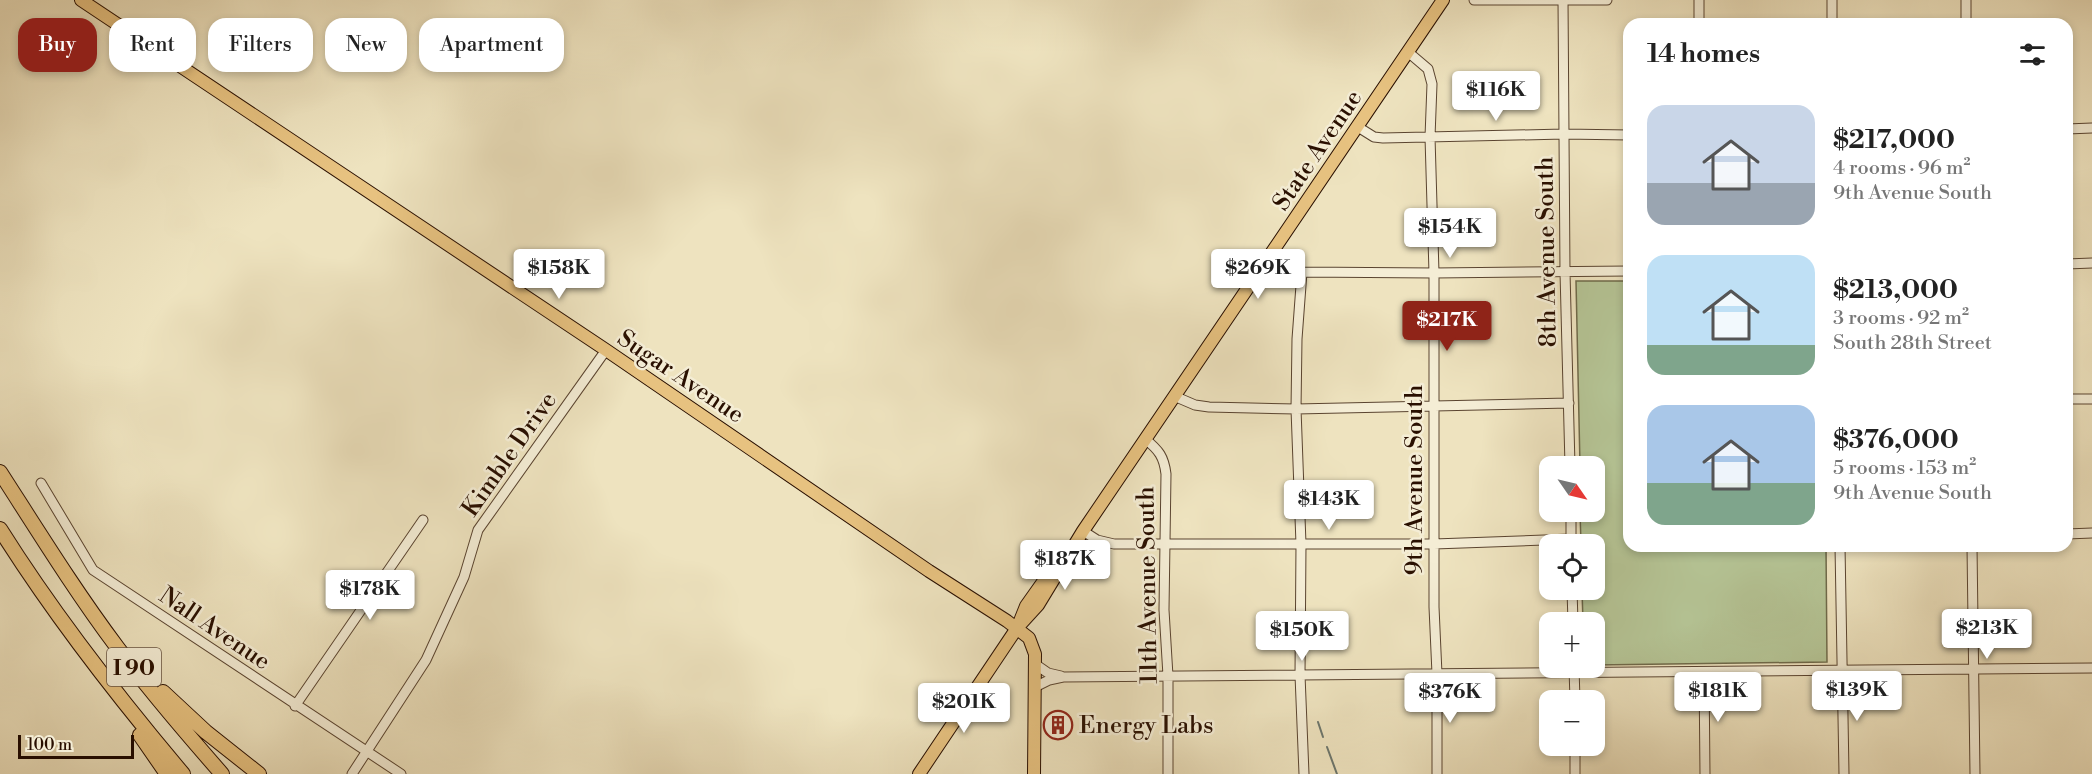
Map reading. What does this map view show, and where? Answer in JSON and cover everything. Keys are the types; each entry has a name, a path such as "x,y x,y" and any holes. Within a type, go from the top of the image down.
{"highway":[{"name":"I 90","path":"0,472 53,555 117,647 222,774"},
{"name":"I 90","path":"0,529 22,565 123,701 183,774"},
{"path":"53,555 166,697 259,774"},
{"path":"123,701 133,724 167,774"}],"main road":[{"name":"Sugar Avenue","path":"81,0 606,350 929,571 1017,628"},
{"name":"State Avenue","path":"919,774 1017,628 1023,612 1037,590 1083,531 1443,0"},
{"path":"1017,628 1032,642 1035,664 1034,774"}],"street":[{"path":"1474,0 1606,0"},
{"path":"1699,0 1699,18"},
{"path":"1832,0 1832,18"},
{"path":"1966,0 1966,18"},
{"name":"8th Avenue South","path":"1563,1 1565,272 1570,456"},
{"name":"9th Avenue South","path":"1408,52 1428,69 1432,84 1430,137 1434,273 1432,406 1437,774"},
{"path":"1358,127 1374,137 1623,135"},
{"path":"2073,129 2092,128"},
{"path":"1268,261 1302,272 1623,271"},
{"path":"2073,264 2092,263"},
{"path":"1302,272 1297,339 1296,409 1301,544 1300,675 1304,774"},
{"name":"Kimble Drive","path":"352,774 426,660 464,577 478,530 606,350"},
{"path":"1174,396 1196,405 1209,407 1296,409 1569,403"},
{"path":"2073,399 2092,399"},
{"name":"11th Avenue South","path":"1145,439 1158,448 1165,462 1163,544 1168,676 1168,774"},
{"name":"Nall Avenue","path":"41,483 93,570 401,774"},
{"path":"295,705 423,520"},
{"path":"1083,531 1106,543 1539,542"},
{"path":"2073,534 2092,534"},
{"path":"1840,552 1844,774"},
{"path":"1972,552 1975,774"},
{"path":"1035,664 1048,673 1064,677"},
{"path":"1605,670 1704,672 2092,668"},
{"path":"1035,687 1049,680 1064,677 1539,671"},
{"path":"1704,672 1705,774"},
{"path":"1575,756 1575,774"}],"green space":[{"path":"1576,281 1623,281 1623,552 1826,552 1827,662 1605,665 1605,612 1583,612 1582,600 1605,600 1605,534 1581,534 1580,522 1605,522 1605,456 1580,456"}],"waterway":[{"path":"1318,722 1323,737"},
{"path":"1327,747 1337,774"}],"place":[{"name":"Energy Labs","path":"1058,725"}]}
